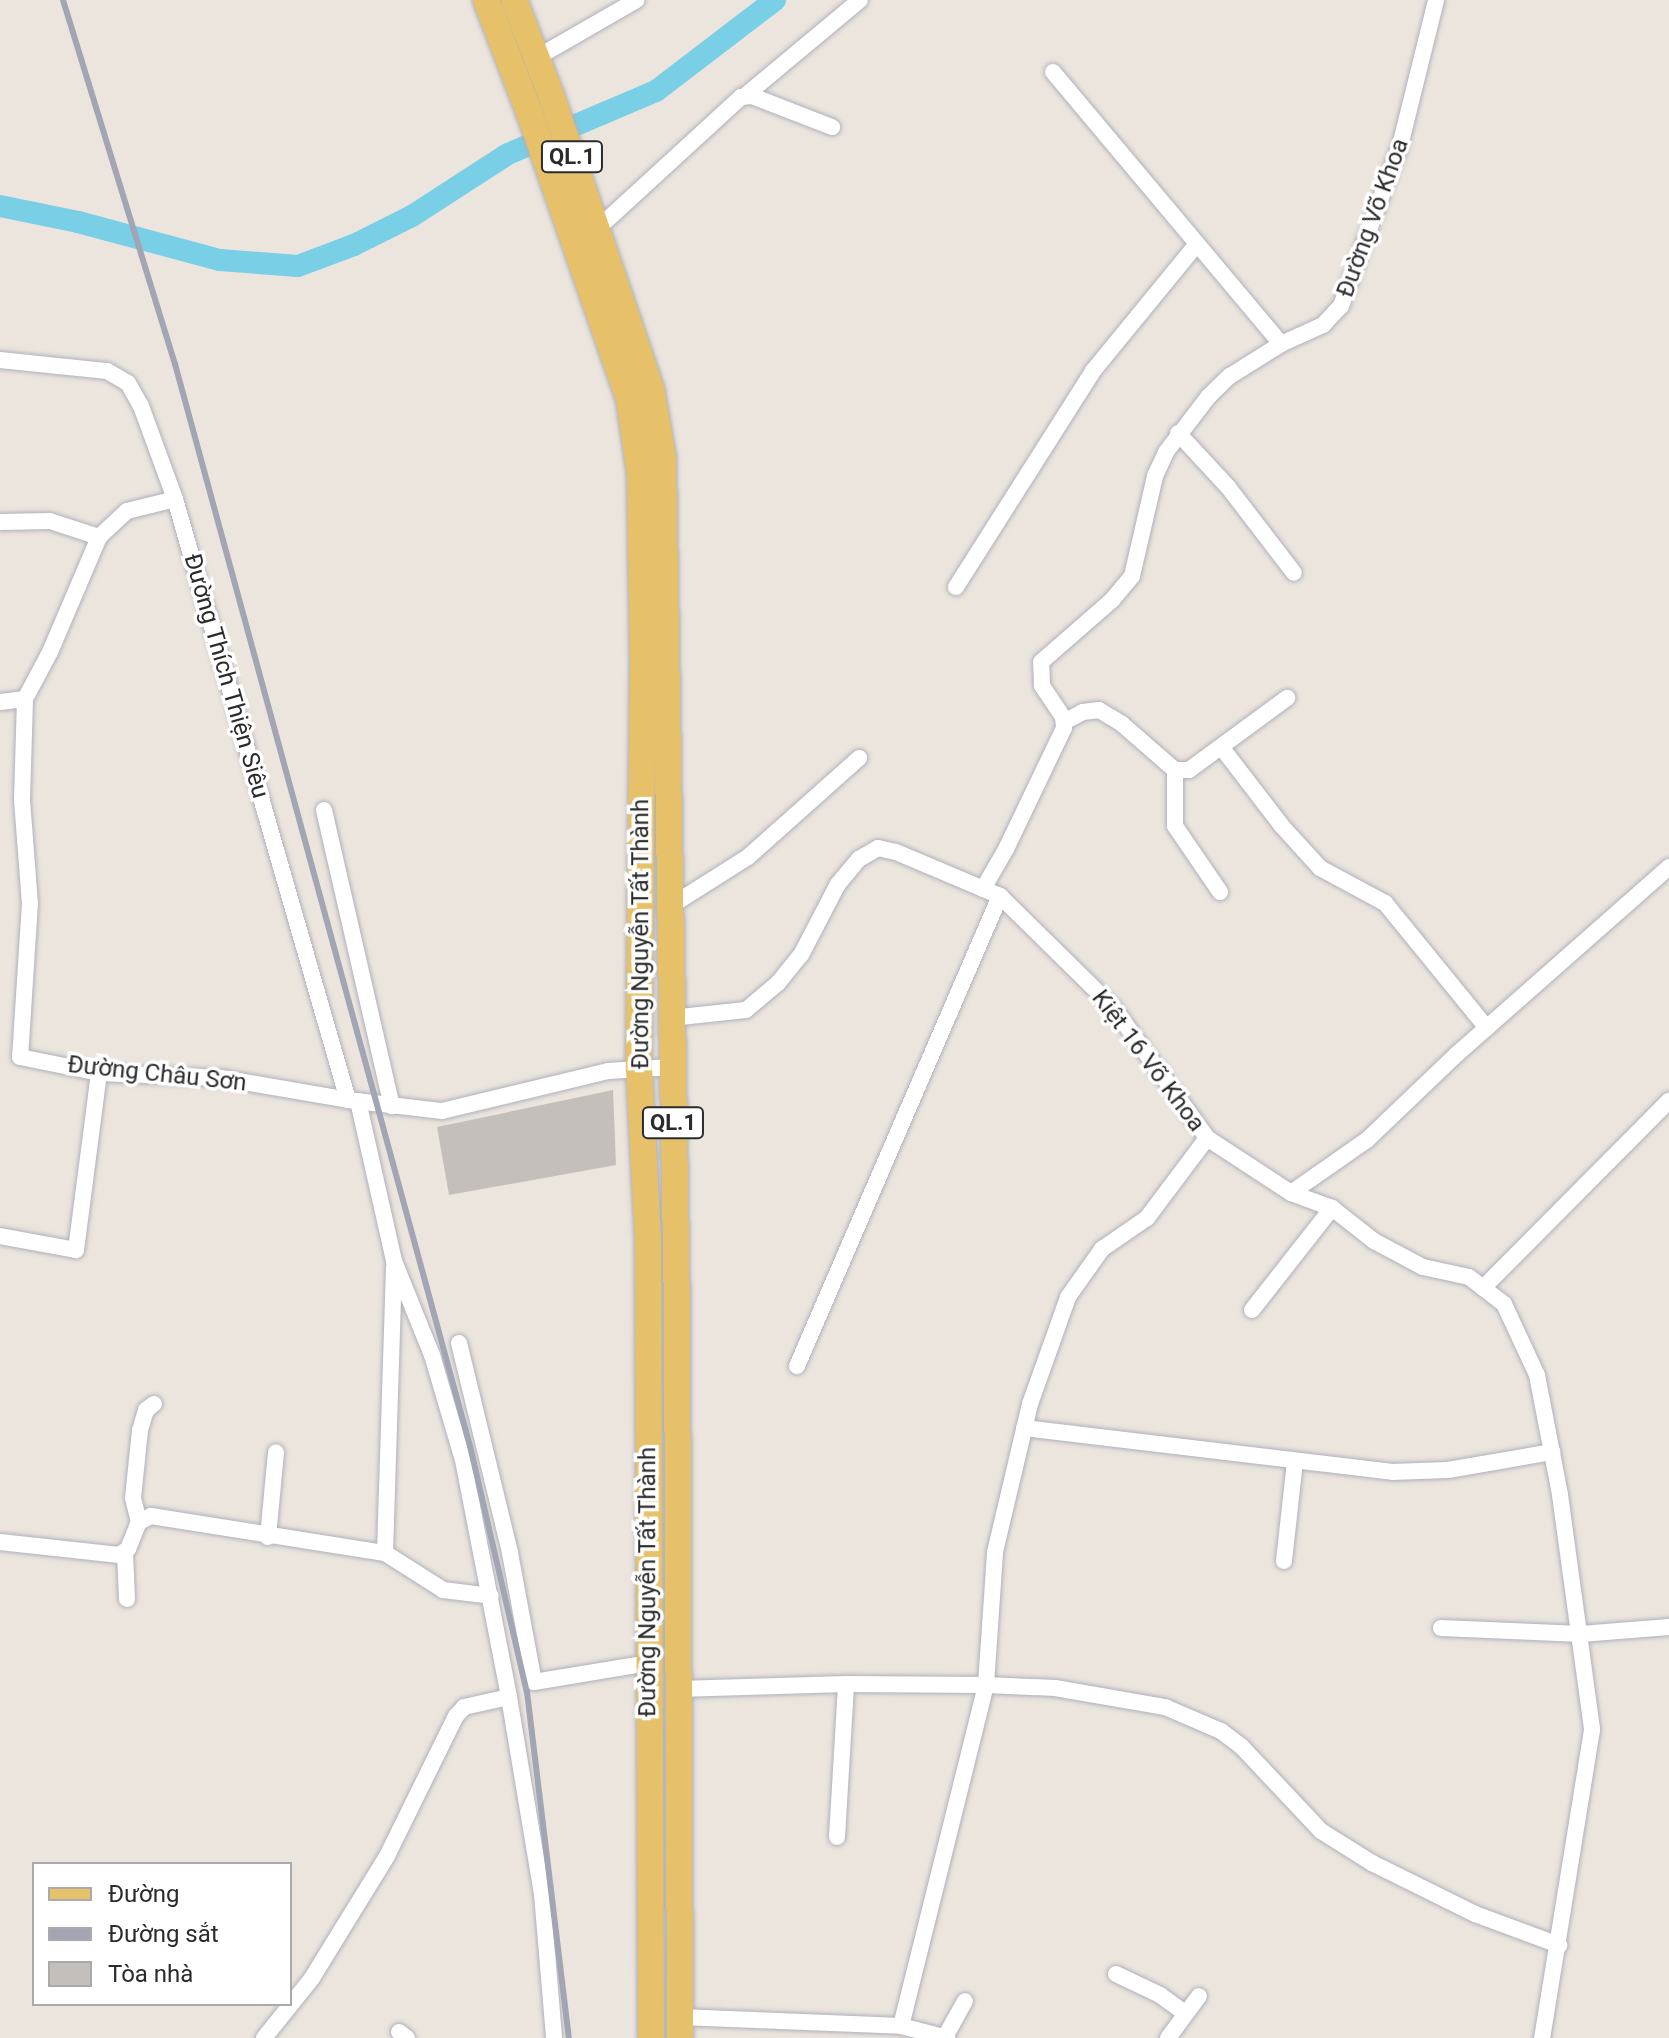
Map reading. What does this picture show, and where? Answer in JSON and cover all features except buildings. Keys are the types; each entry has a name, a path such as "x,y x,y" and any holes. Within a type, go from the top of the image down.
{"main road":[{"name":"Đường Nguyễn Tất Thành","path":"486,0 529,112 586,226 651,388 663,458 672,1067 680,2028"},
{"name":"Đường Nguyễn Tất Thành","path":"514,0 551,95 586,226 629,399 640,474 643,657 639,1068 648,1242 651,2038"}],"street":[{"path":"536,58 637,0"},
{"path":"586,226 860,0"},
{"name":"Đường Võ Khoa","path":"1064,722 1042,686 1041,662 1112,600 1132,576 1155,476 1178,433 1230,376 1281,344 1323,325 1341,306 1415,97 1436,0"},
{"path":"1053,72 1281,344"},
{"path":"746,95 832,127"},
{"path":"956,587 1093,371 1197,244"},
{"name":"Đường Thích Thiện Siêu","path":"0,360 119,375 141,406 175,499 353,1100 394,1261"},
{"path":"1178,433 1228,487 1294,573"},
{"path":"0,702 25,699 50,652 99,537 127,511 175,499"},
{"path":"0,522 50,521 99,537"},
{"path":"671,1018 746,1010 778,983 801,955 838,884 859,859 878,848 983,889 1060,738 1064,722 1083,712 1099,710 1122,724 1175,770 1197,768 1287,698"},
{"name":"Đường Châu Sơn","path":"25,699 22,800 30,903 20,1057 99,1073 221,1078 392,1106 442,1111 608,1071 672,1067"},
{"path":"1222,748 1281,825 1320,868 1376,896 1398,917 1487,1028"},
{"path":"669,907 748,857 859,758"},
{"path":"1175,770 1175,826 1220,892"},
{"path":"324,810 392,1106"},
{"path":"1291,1193 1368,1139 1487,1028 1669,867"},
{"name":"Kiệt 16 Võ Khoa","path":"983,889 1000,896 1113,1007 1207,1138"},
{"path":"797,1366 1000,896"},
{"path":"0,1236 76,1250 99,1073"},
{"path":"1483,1288 1669,1101"},
{"path":"901,2026 986,1685 995,1552 1024,1428 1068,1297 1102,1249 1147,1218 1207,1138 1291,1193 1332,1208 1374,1241 1423,1267 1469,1277 1504,1304 1537,1375 1581,1634 1591,1748 1542,2038"},
{"path":"1252,1310 1332,1208"},
{"path":"385,1553 394,1261"},
{"path":"394,1261 432,1355 463,1460 491,1596 542,1894 554,2038"},
{"path":"459,1343 510,1553 534,1682 649,1663"},
{"path":"127,1599 125,1553 139,1522 133,1498 140,1430 146,1410 154,1404"},
{"path":"1024,1428 1295,1461 1421,1472 1552,1452"},
{"path":"268,1537 276,1452"},
{"path":"1284,1561 1295,1461"},
{"path":"139,1522 151,1516 268,1537 385,1553 443,1590 491,1596"},
{"path":"0,1542 125,1553"},
{"path":"1441,1628 1581,1634 1669,1627"},
{"path":"678,1689 846,1684 986,1685 1101,1694 1165,1707 1194,1718 1241,1746 1321,1831 1342,1844 1475,1914 1559,1945"},
{"path":"837,1837 846,1684"},
{"path":"292,2003 312,1978 387,1856 456,1716 464,1707 509,1697"},
{"path":"1116,1974 1160,1995 1185,2013"},
{"path":"1168,2038 1199,1996"},
{"path":"680,2028 901,2026 946,2038 965,2001"},
{"path":"264,2038 290,2006"}],"waterway":[{"path":"0,206 78,222 220,260 298,266 354,245 412,216 508,154 656,91 775,0"}],"railway":[{"path":"63,0 175,364 470,1446 527,1692 569,2038"}]}
